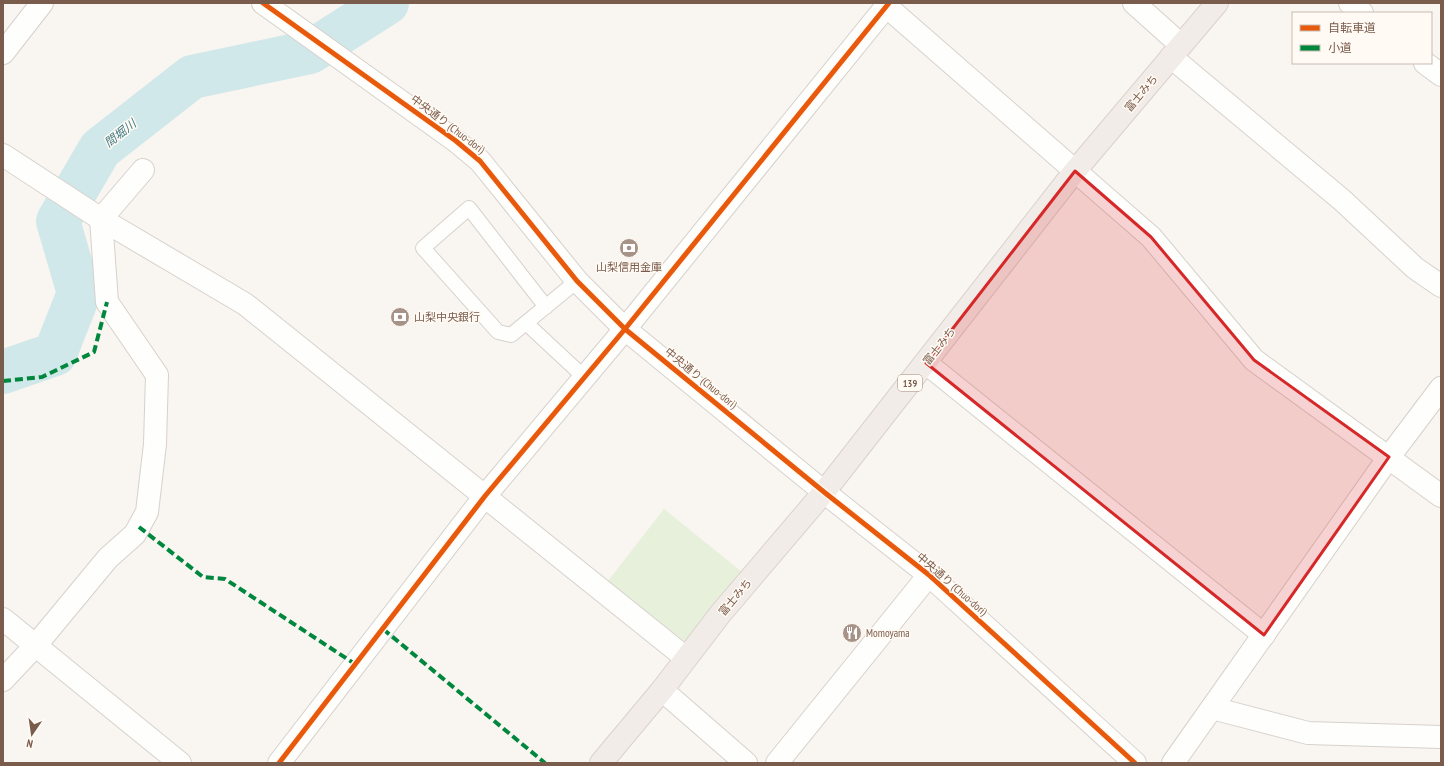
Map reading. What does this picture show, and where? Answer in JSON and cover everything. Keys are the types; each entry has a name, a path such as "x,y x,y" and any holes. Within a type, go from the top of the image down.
{"highway":[{"name":"富士みち","path":"601,763 662,690 721,613 824,492 1075,171 1217,3"}],"street":[{"path":"3,54 42,3"},
{"name":"中央通り (Chuo-dori)","path":"264,3 456,141 480,161 577,281 625,329 824,492 929,575 1135,763"},
{"path":"1134,3 1176,51 1342,200 1415,268 1441,286"},
{"path":"1350,3 1361,12"},
{"path":"279,763 485,496 584,376 625,329 888,4 1151,237 1254,360 1441,496"},
{"path":"1426,64 1441,76"},
{"path":"3,155 101,219 245,304 686,658"},
{"path":"3,680 36,645 108,558 135,534 147,512 155,444 157,375 107,302 101,219 143,170"},
{"path":"926,363 1264,634"},
{"path":"1173,763 1389,457 1441,388"},
{"path":"777,763 929,575"},
{"path":"3,619 180,763"},
{"path":"662,690 746,763"},
{"path":"1212,708 1308,732 1441,737"}],"lane":[{"path":"546,307 469,208 423,248 498,332 511,335 546,307 577,281"},
{"path":"526,323 584,376"}],"highlighted area":[{"path":"1075,171 1151,237 1254,360 1389,457 1264,635 926,363"}],"green space":[{"path":"664,509 747,576 687,643 608,581"}],"waterway":[{"name":"間堀川","path":"3,372 55,354 79,293 58,221 100,149 192,77 310,52 387,3"}],"marked path":[{"path":"3,381 42,377 94,352 107,302"},
{"path":"139,527 203,577 225,579 355,664"},
{"path":"383,629 545,763"}],"cycle path":[{"path":"263,3 456,141 480,161 577,281 625,329 824,492 929,575 1135,763"},
{"path":"279,763 485,496 625,329 889,3"}],"place":[{"name":"山梨信用金庫","path":"629,248"},
{"name":"山梨中央銀行","path":"400,317"},
{"name":"Momoyama","path":"852,633"}]}
